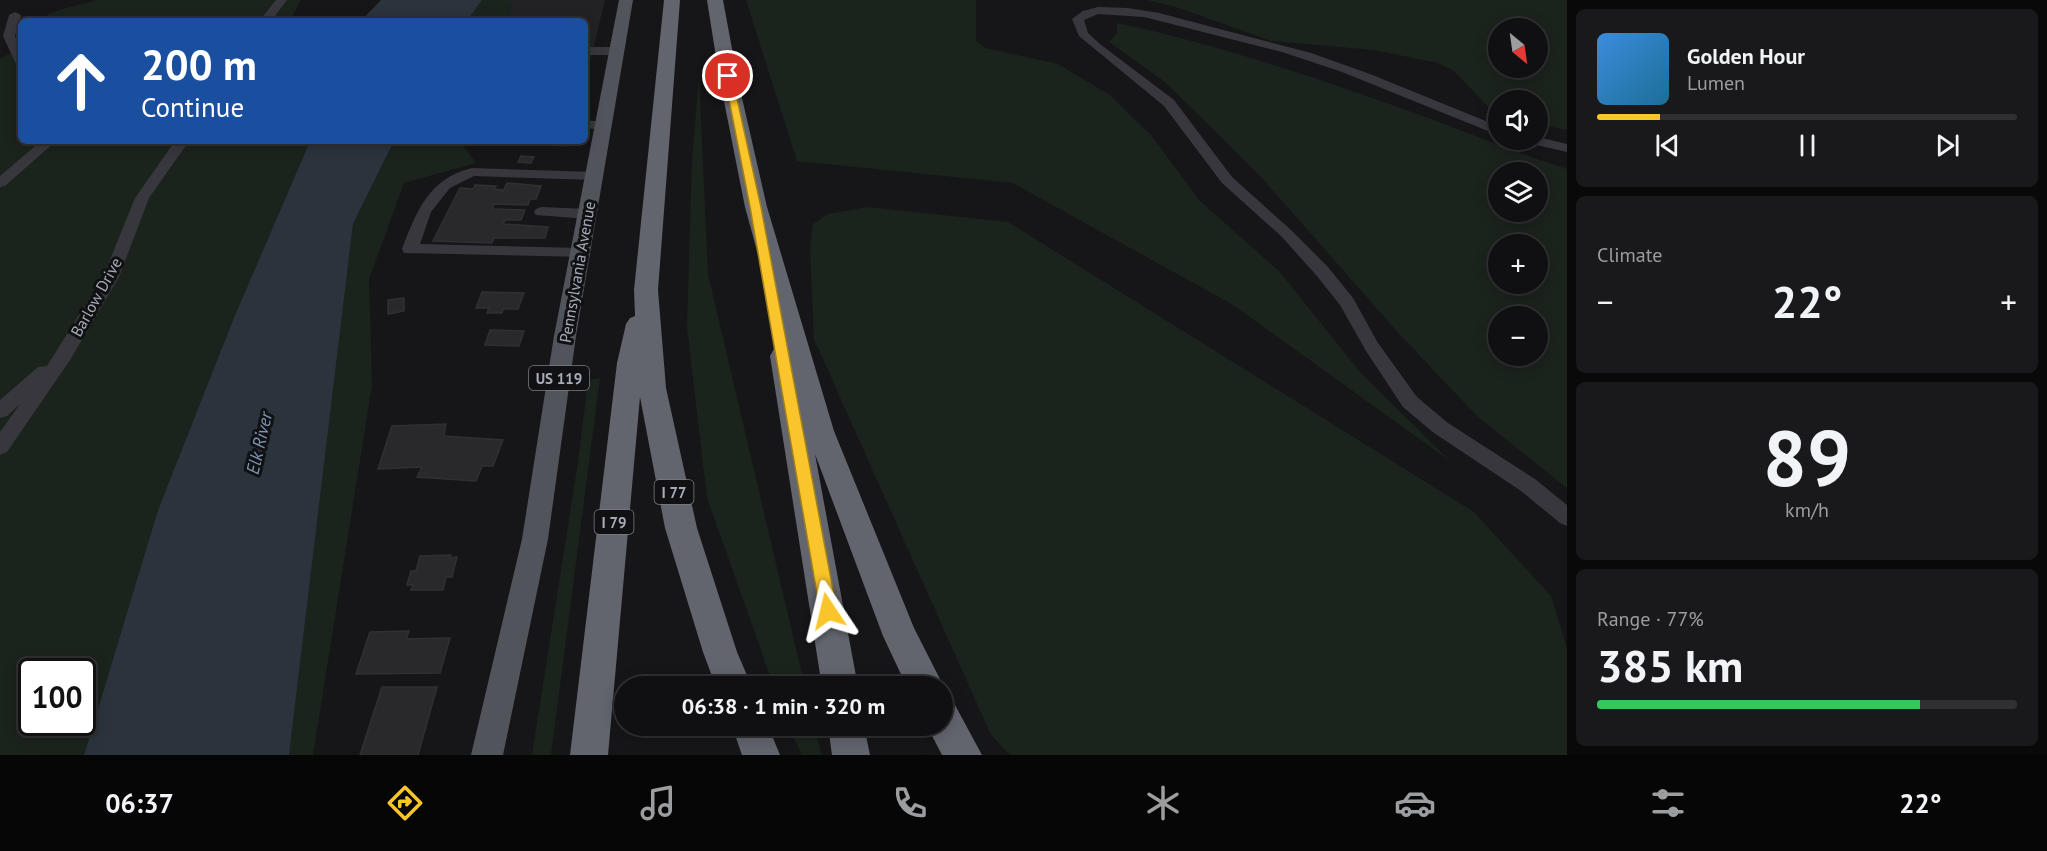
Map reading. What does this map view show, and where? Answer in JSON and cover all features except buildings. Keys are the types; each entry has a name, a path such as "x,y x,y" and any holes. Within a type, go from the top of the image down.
{"highway":[{"name":"I 77","path":"672,0 646,290 652,388 681,528 730,676"},
{"path":"715,0 728,76 756,207 838,676"},
{"path":"756,207 820,431 900,636 920,676"},
{"name":"I 79","path":"589,755 630,363 646,290"},
{"path":"754,736 761,755"},
{"path":"847,736 850,755"},
{"path":"952,736 963,755"}],"main road":[{"name":"Pennsylvania Avenue","path":"487,755 535,539 565,336 594,176 594,125 617,51 626,0"}],"street":[{"path":"267,18 282,0"},
{"path":"1488,127 1314,57 1137,9 1097,6 1081,13 1078,19 1083,34 1168,103 1227,180 1286,233 1322,270 1347,302 1372,347 1410,402 1441,428 1527,484 1567,517"},
{"path":"0,20 15,15 9,36 18,56"},
{"path":"588,51 617,51"},
{"path":"0,183 46,144"},
{"name":"Barlow Drive","path":"0,447 64,355 111,277 142,198 180,144"},
{"path":"1548,144 1567,148"},
{"path":"580,253 410,249 424,211 445,185 472,172 594,176"},
{"path":"542,212 588,213"},
{"path":"0,411 64,355"}],"shaded area":[{"path":"97,0 301,0 292,18 40,18 62,9"},
{"path":"482,0 510,0 511,11 508,18 469,18"},
{"path":"510,0 605,0 588,70 588,18 508,18 511,11"},
{"path":"746,0 976,0 976,40 985,48 1058,64 1110,95 1152,136 1199,200 1279,271 1360,372 1450,461 1233,305 1013,183 797,161"},
{"path":"1147,0 1567,0 1567,130 1548,126 1548,90 1488,90 1488,107 1454,71 1438,63 1374,50 1271,41 1176,7"},
{"path":"1117,23 1191,41 1264,62 1429,118 1488,140 1488,150 1514,150 1547,162 1488,162 1488,222 1548,222 1548,162 1567,169 1567,488 1478,417 1401,336 1261,177 1165,82 1109,42 1117,33"},
{"path":"18,49 18,144 309,144 233,320 158,510 96,715 96,658 18,658 18,736 90,736 84,755 0,755 0,59"},
{"path":"699,76 708,274 802,676 770,676 707,498 687,327 692,161"},
{"path":"393,144 462,144 476,163 404,183 369,279 372,385 313,755 289,755 353,224"},
{"path":"514,144 570,144 569,147"},
{"path":"867,207 1008,222 1474,512 1551,596 1567,648 1567,755 1010,755 991,735 814,339 810,247 813,224 828,214"},
{"path":"600,378 551,755 532,755 578,462 588,380"},
{"path":"793,736 817,736 821,755 802,755"}],"water":[{"path":"381,0 482,0 469,18 364,18"},
{"name":"Elk River","path":"309,144 393,144 353,224 289,755 84,755 90,736 96,736 96,715 158,510 233,320"}],"route":[{"path":"728,76 756,207 828,611"}]}
